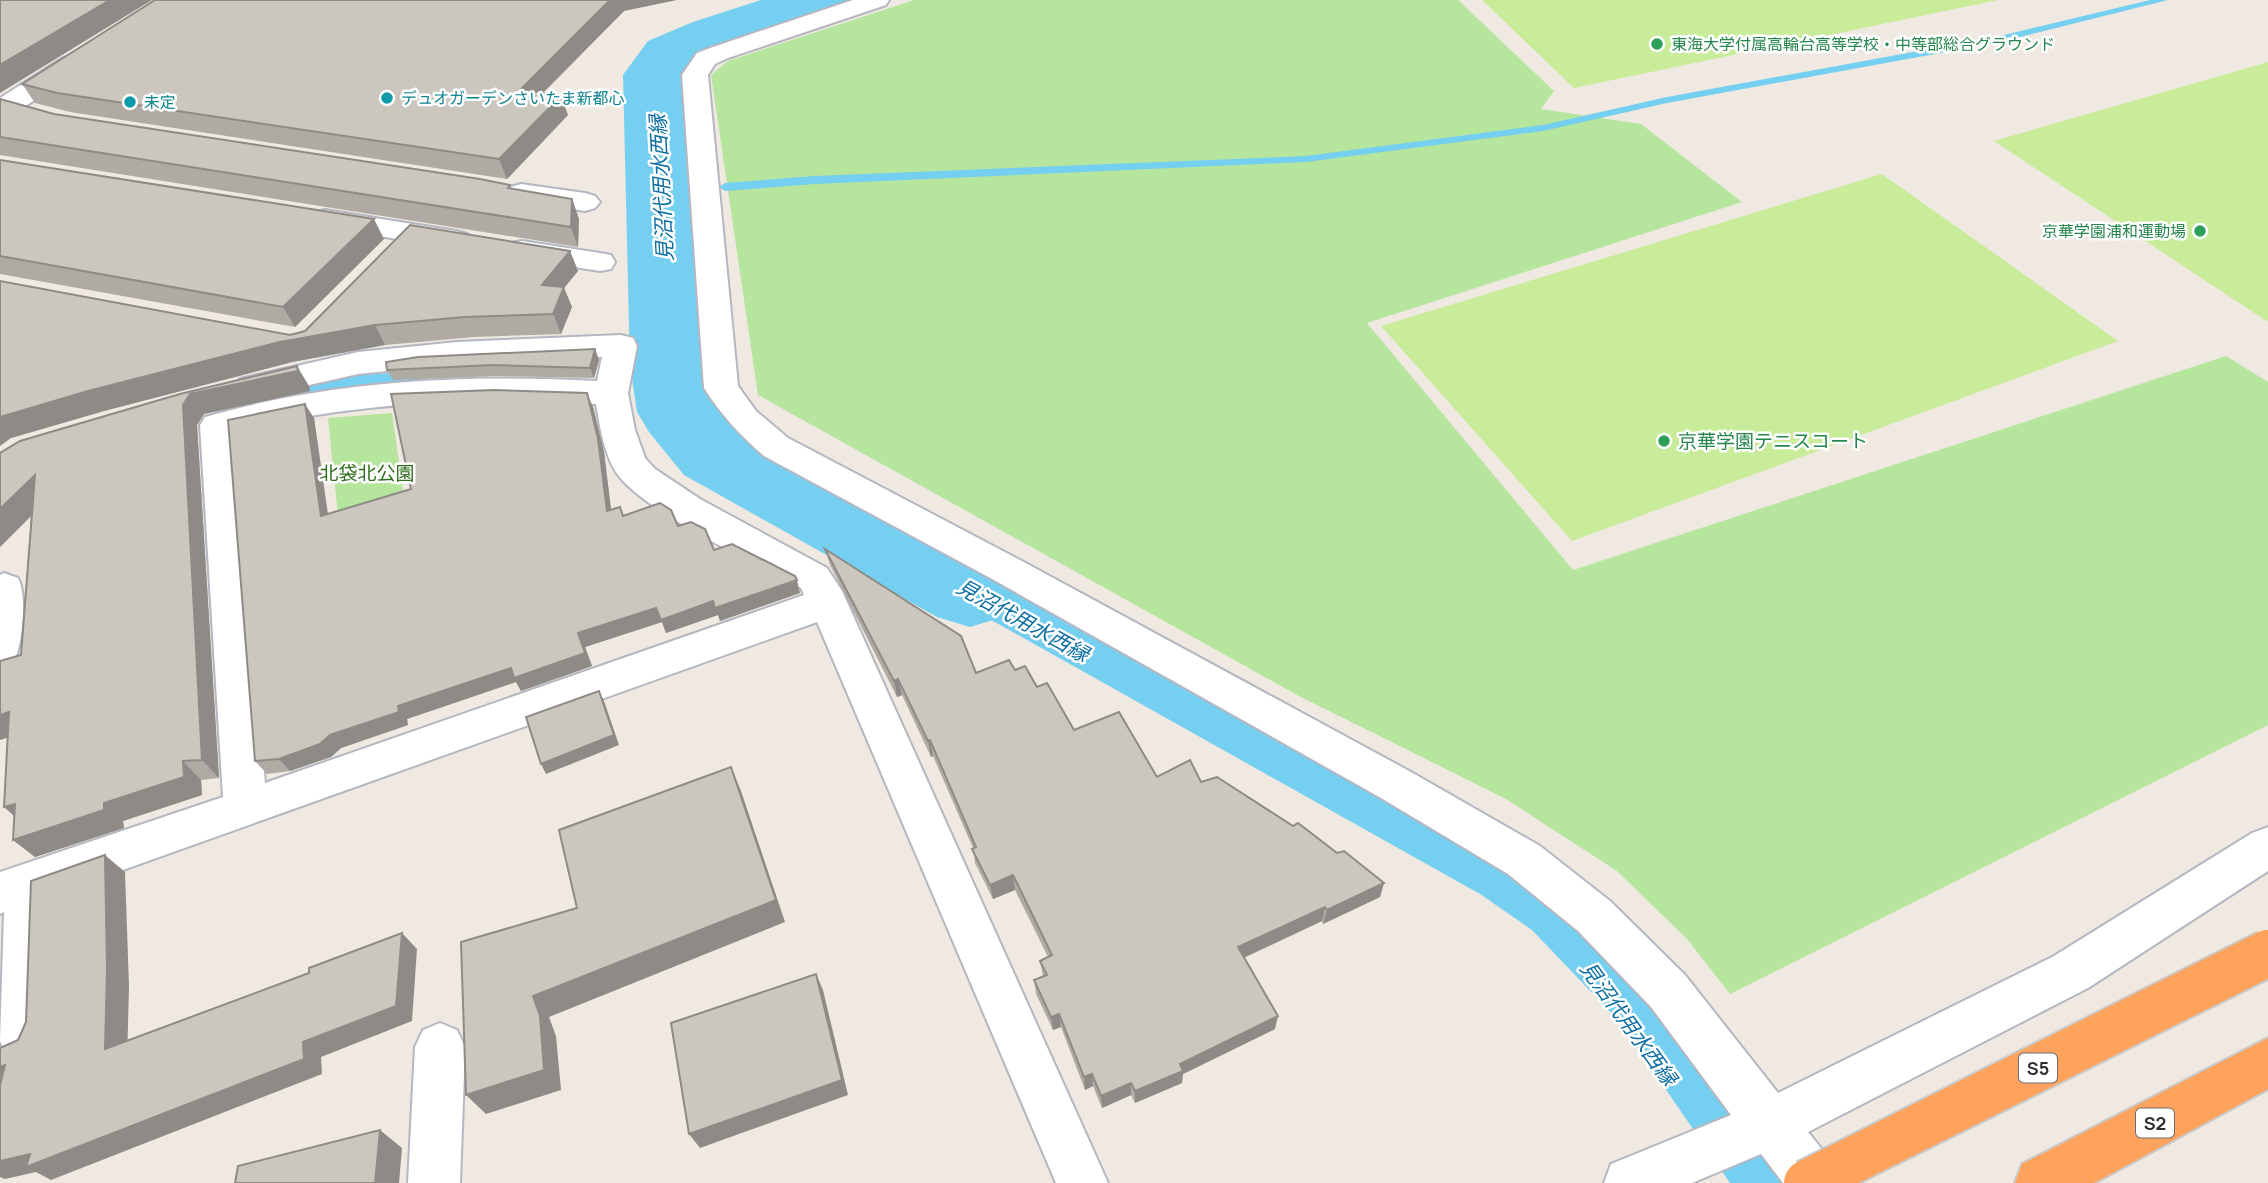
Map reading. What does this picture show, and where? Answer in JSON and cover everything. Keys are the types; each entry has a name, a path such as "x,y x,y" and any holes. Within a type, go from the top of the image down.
{"highway":[{"name":"S5","path":"1807,1183 2268,953"},
{"name":"S2","path":"2042,1183 2268,1062"}],"street":[{"path":"877,0 719,53 706,59 695,75 721,388 744,419 776,447 1007,570 1396,785 1524,860 1594,916 1668,991 1760,1129 1815,1183"},
{"path":"2,107 95,50"},
{"path":"2,107 43,117"},
{"path":"491,188 585,202"},
{"path":"302,215 600,262"},
{"path":"384,260 411,233"},
{"path":"317,344 344,348 467,335"},
{"path":"201,398 358,363 457,353 621,346 611,393 615,421 632,466 658,490 814,578 828,601 1082,1183"},
{"path":"245,806 217,425 314,402 381,394 563,390 611,393"},
{"path":"0,650 4,587"},
{"path":"23,1037 14,888 245,806 337,777 828,601"},
{"path":"1651,1174 1760,1129 2071,972 2268,847"},
{"path":"434,1183 440,1048"}],"green space":[{"path":"914,0 1458,0 1554,91 1541,109 1641,124 1742,202 1367,323 1573,570 2226,356 2268,382 2268,725 1730,994 1687,939 1617,871 1506,799 1297,695 758,395 711,75 728,61"},
{"name":"東海大学付属高輪台高等学校・中等部総合グラウンド","path":"1482,0 1998,0 1574,88"},
{"name":"京華学園浦和運動場","path":"2268,62 2268,322 1994,141"},
{"name":"京華学園テニスコート","path":"1882,174 2118,341 1572,541 1381,326"},
{"name":"北袋北公園","path":"392,413 404,498 338,516 328,418"}],"water":[{"path":"872,514 1471,841 1571,911 1665,1009 1788,1183 1730,1183 1619,1021 1532,930 1480,894 845,538"}],"building":[{"path":"0,0 110,0 0,65"},
{"path":"155,0 610,0 521,89 561,96 499,159 57,93 22,84"},
{"path":"0,99 54,114 510,185 508,188 572,199 571,227 0,137"},
{"path":"0,160 374,219 283,307 0,256"},
{"path":"410,225 570,251 542,285 564,287 553,314 465,317 375,325 280,342 88,391 0,417 0,281 290,335 305,331"},
{"path":"595,349 590,368 493,365 387,370 386,362 418,357"},
{"path":"297,366 298,371 190,394 183,405 202,760 183,761 184,777 104,803 104,810 13,840 15,804 4,807 9,712 0,715 0,661 21,655 35,475 0,509 0,453 20,441 180,394"},
{"path":"494,390 587,393 598,439 607,511 620,507 623,516 660,503 671,510 678,526 691,522 705,529 714,550 732,544 795,576 797,580 715,608 713,601 661,620 656,608 578,633 585,653 514,678 511,668 398,706 399,712 330,735 320,744 279,759 255,761 228,420 305,404 321,516 411,489 391,394"},
{"path":"825,549 961,636 976,673 1009,660 1015,670 1025,666 1037,687 1047,683 1074,730 1119,712 1157,777 1190,760 1201,782 1217,777 1293,826 1298,823 1337,853 1344,851 1384,883 1238,947 1278,1016 1180,1064 1183,1071 1135,1091 1131,1083 1101,1096 1092,1074 1084,1077 1059,1014 1051,1017 1034,980 1047,975 1040,961 1052,955 1013,875 990,885 972,849 976,847 930,740 928,741 898,679 894,681"},
{"path":"599,691 614,735 541,764 526,717"},
{"path":"731,767 776,900 533,996 540,1016 544,1070 466,1095 461,942 577,908 559,830"},
{"path":"105,855 105,1049 309,973 309,968 402,933 396,1006 303,1042 304,1059 26,1167 30,1154 0,1161 0,1085 5,1065 0,1067 0,1048 18,1040 26,1022 31,881"},
{"path":"816,974 842,1080 689,1134 671,1023"},
{"path":"380,1130 375,1183 235,1183 238,1166"}],"waterway":[{"name":"見沼代用水西縁","path":"823,0 715,35 670,54 655,75 671,366 679,412 715,454 970,591"},
{"path":"725,187 815,180 1306,159 1543,128 1667,100 2000,39 2163,0"},
{"path":"637,368 671,366"},
{"path":"290,392 351,381 413,377"}],"place":[{"name":"東海大学付属高輪台高等学校・中等部総合グラウンド","path":"1657,44"},
{"name":"デュオガーデンさいたま新都心","path":"387,98"},
{"name":"未定","path":"130,102"},
{"name":"京華学園浦和運動場","path":"2200,231"},
{"name":"京華学園テニスコート","path":"1664,441"}]}
